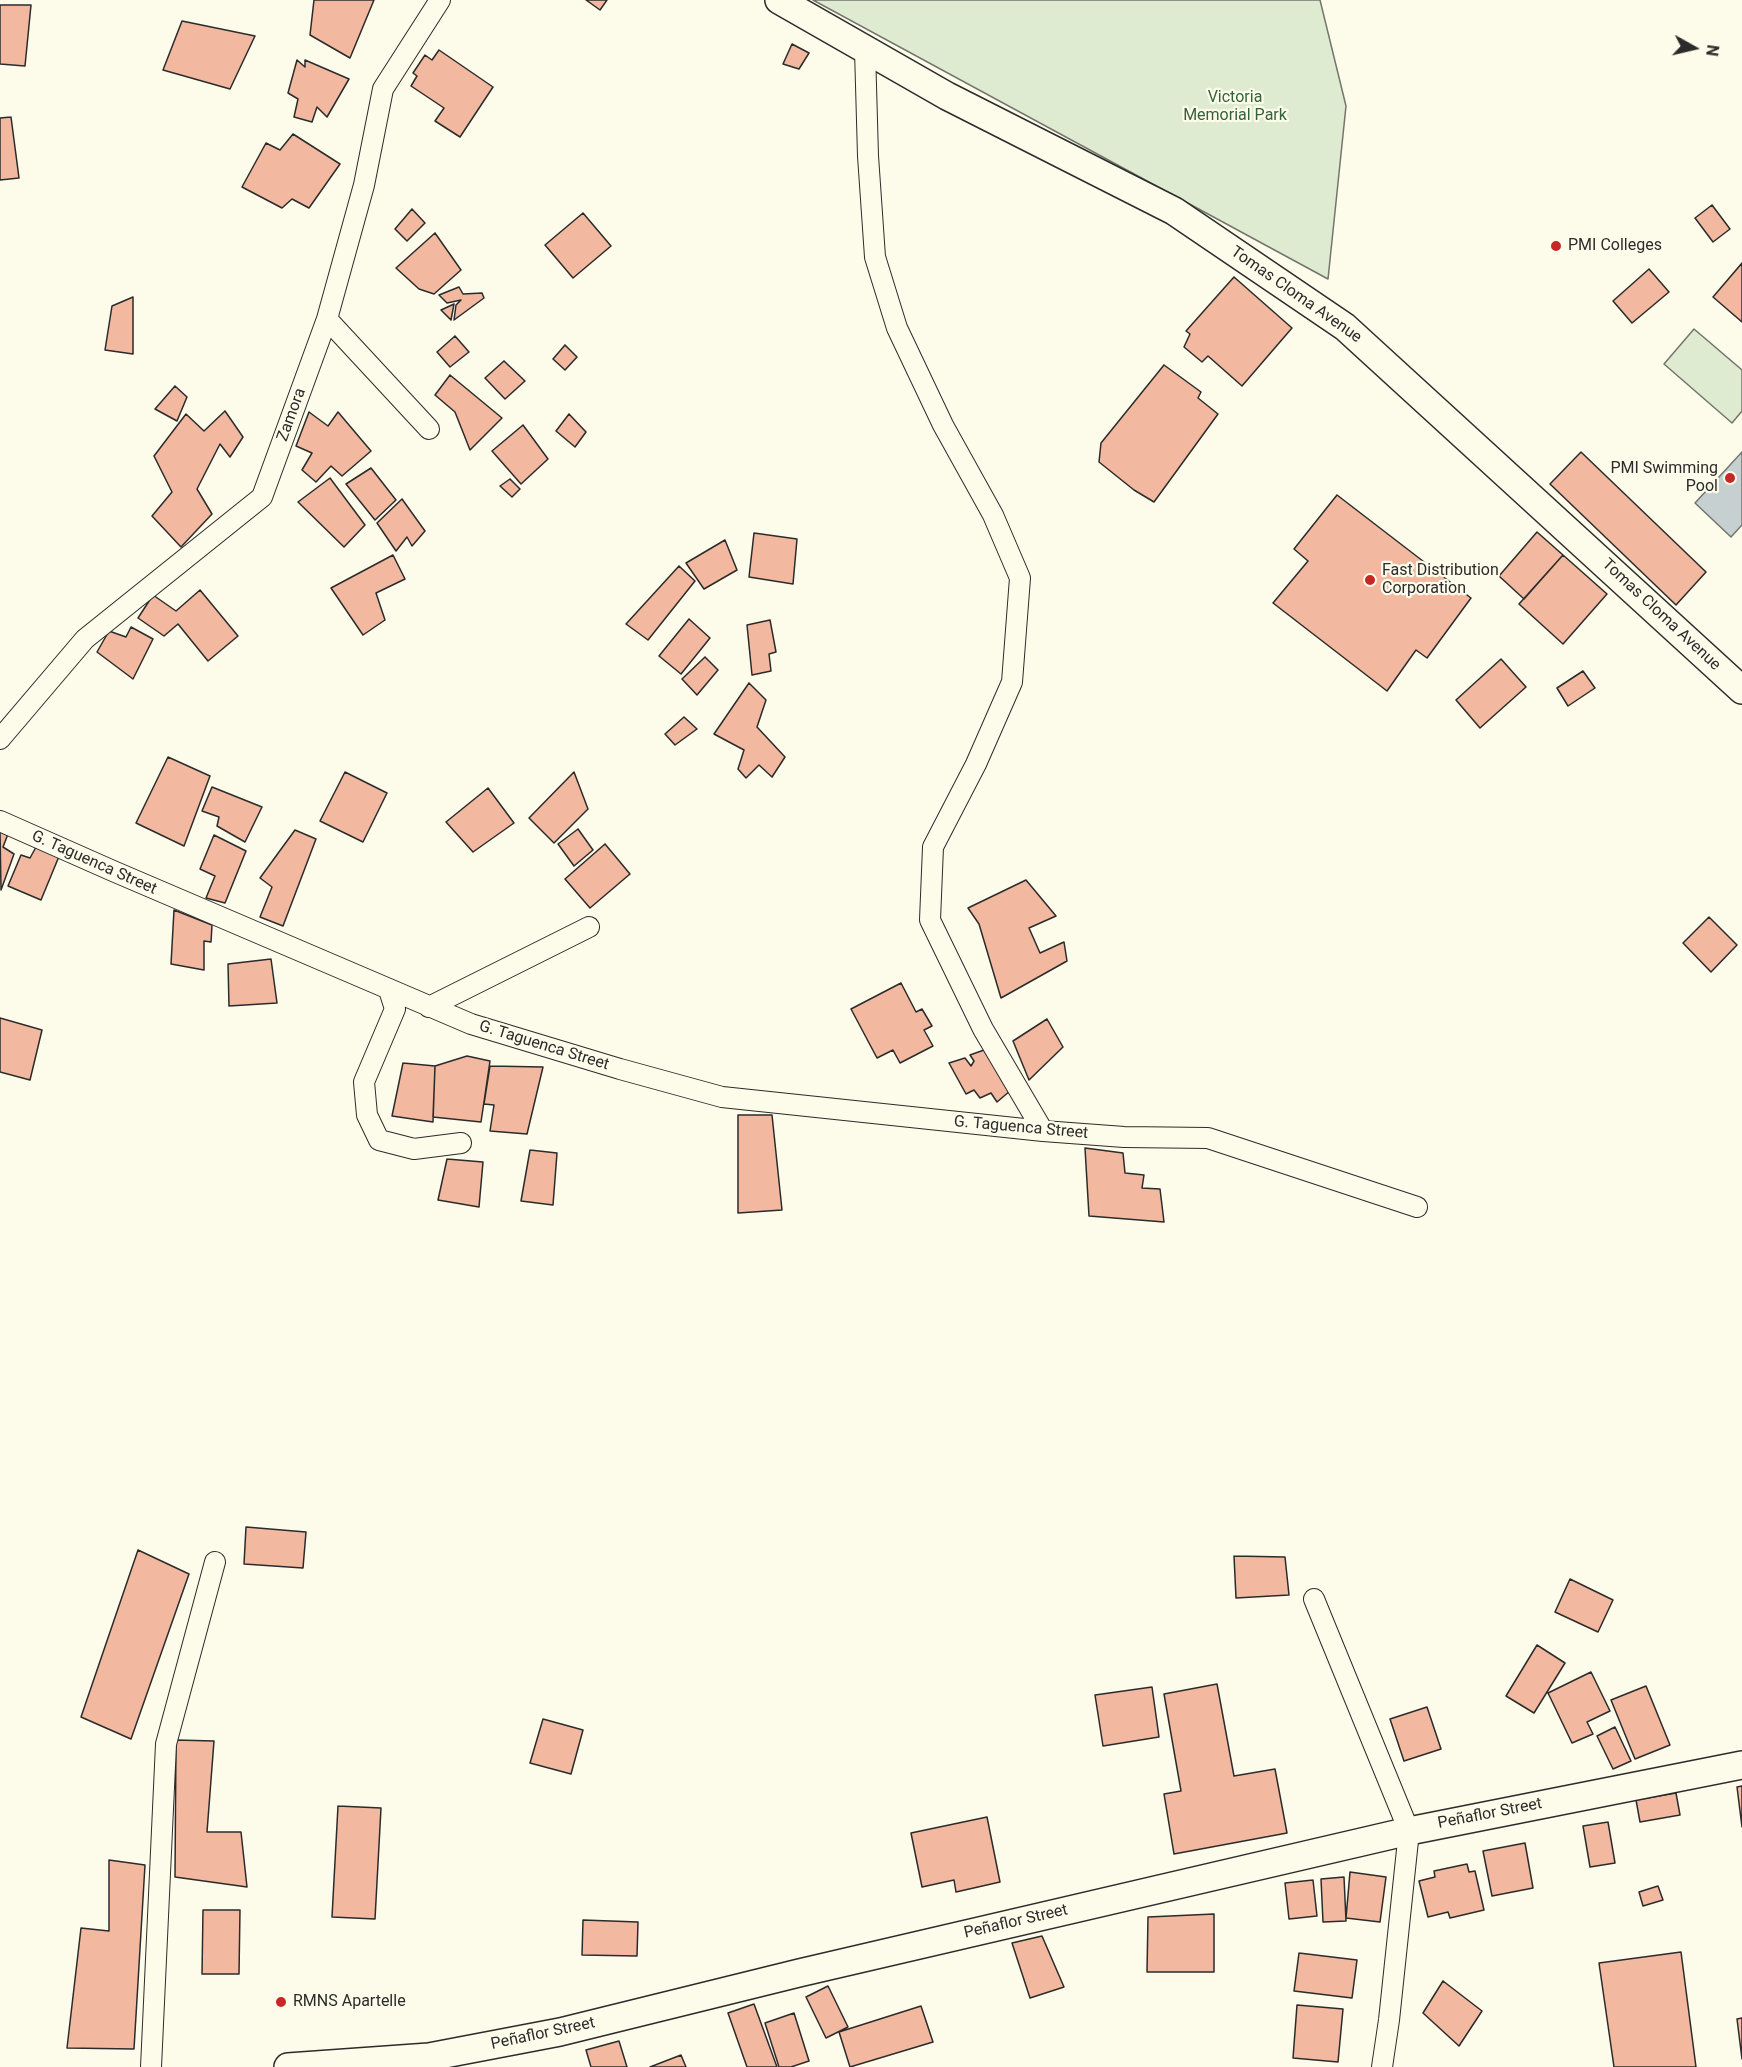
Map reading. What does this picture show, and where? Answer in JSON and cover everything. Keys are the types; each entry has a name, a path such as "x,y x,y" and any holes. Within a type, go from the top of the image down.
{"main road":[{"name":"Tomas Cloma Avenue","path":"779,0 947,96 1174,211 1345,327 1742,690"},
{"name":"Peñaflor Street","path":"288,2067 429,2056 560,2032 799,1973 1409,1831 1742,1765"}],"street":[{"name":"Zamora","path":"0,739 85,639 262,497 327,319 364,185 383,89 440,0"},
{"path":"864,50 875,257 897,328 943,425 993,515 1020,578 1012,682 976,764 933,847 930,920 983,1029 1043,1131"},
{"path":"327,319 429,429"},
{"name":"G. Taguenca Street","path":"0,821 471,1024 722,1097 1043,1131 1124,1137 1208,1138 1417,1207"},
{"path":"429,1007 589,927"},
{"path":"389,990 395,1010 364,1082 367,1115 379,1140 414,1149 461,1143"},
{"path":"151,2067 166,1744 215,1562"},
{"path":"1314,1599 1409,1831 1382,2067"}],"green space":[{"name":"Victoria Memorial Park","path":"813,0 1320,0 1346,106 1328,279"},
{"path":"1694,329 1742,370 1742,411 1732,423 1664,364"}],"shaded area":[{"name":"PMI Swimming Pool","path":"1742,452 1742,525 1731,537 1695,503"}],"building":[{"path":"314,0 374,0 350,58 310,35"},
{"path":"586,0 607,0 600,10"},
{"path":"0,5 31,5 25,66 0,64"},
{"path":"182,21 255,36 230,89 163,70"},
{"path":"792,44 809,53 799,69 783,64"},
{"path":"439,50 493,87 460,137 435,121 444,108 411,86 417,76 413,73 425,55 432,60"},
{"path":"297,60 305,67 305,60 349,79 327,117 317,107 312,122 294,117 298,99 288,93"},
{"path":"11,117 19,178 0,180 0,118"},
{"path":"293,134 340,164 309,208 292,199 282,208 242,187 266,143 280,150"},
{"path":"1712,205 1730,229 1713,242 1695,218"},
{"path":"412,209 425,223 407,241 395,229"},
{"path":"583,213 611,246 573,278 545,245"},
{"path":"435,233 461,270 434,294 419,289 396,268"},
{"path":"1742,263 1742,322 1713,297"},
{"path":"1649,269 1669,292 1632,323 1613,301"},
{"path":"1234,277 1292,328 1242,386 1208,356 1202,362 1184,347 1190,334 1186,331"},
{"path":"459,287 463,294 482,293 484,298 454,320 456,305 461,300 447,303 439,295"},
{"path":"133,297 133,354 105,350 112,306"},
{"path":"454,304 451,320 441,310"},
{"path":"455,336 469,352 450,367 437,352"},
{"path":"565,345 577,357 565,370 553,359"},
{"path":"504,361 525,381 505,399 485,378"},
{"path":"1164,365 1201,392 1198,398 1218,414 1154,502 1134,490 1099,462 1101,443"},
{"path":"450,375 502,418 470,450 455,412 435,395"},
{"path":"175,386 187,397 177,421 155,409"},
{"path":"225,411 243,437 230,457 220,444 197,489 212,514 181,547 152,516 172,492 154,456 186,414 204,431"},
{"path":"309,412 328,426 338,412 371,451 342,476 331,466 316,482 302,470 312,453 296,446"},
{"path":"569,414 586,432 575,447 556,431"},
{"path":"523,425 548,459 521,484 492,451"},
{"path":"1581,452 1706,572 1676,605 1550,484"},
{"path":"371,468 396,500 375,520 346,484"},
{"path":"330,478 365,525 344,547 298,502"},
{"path":"510,479 520,489 512,497 500,486"},
{"name":"Fast Distribution Corporation","path":"1337,495 1471,598 1427,658 1416,650 1387,691 1273,603 1308,561 1294,549"},
{"path":"402,499 425,531 412,546 407,537 396,551 377,523"},
{"path":"1537,532 1563,555 1524,599 1499,576"},
{"path":"754,533 797,539 793,584 749,577"},
{"path":"725,540 737,570 704,589 686,563"},
{"path":"393,555 405,579 376,593 385,620 363,635 331,588"},
{"path":"1563,555 1607,594 1563,644 1519,604"},
{"path":"679,566 695,581 648,640 626,624"},
{"path":"200,590 238,636 208,661 178,624 164,636 138,618 153,595 176,611"},
{"path":"689,619 710,638 681,674 659,656"},
{"path":"770,620 776,652 769,654 771,671 752,675 747,625"},
{"path":"131,627 153,639 133,679 97,652 109,631 126,637"},
{"path":"705,657 718,670 697,695 682,679"},
{"path":"1501,659 1526,687 1480,728 1456,700"},
{"path":"1583,671 1595,688 1568,706 1557,688"},
{"path":"749,683 766,700 757,727 785,757 772,777 759,765 746,778 738,769 744,750 714,734"},
{"path":"684,717 697,729 675,745 665,734"},
{"path":"168,757 210,776 184,846 136,823"},
{"path":"345,772 387,793 363,842 320,821"},
{"path":"574,772 588,809 554,843 529,818"},
{"path":"212,787 262,807 245,842 217,826 219,817 202,811"},
{"path":"488,788 514,823 473,852 446,822"},
{"path":"578,829 593,850 574,866 558,844"},
{"path":"0,830 8,834 3,847 14,854 1,890"},
{"path":"295,830 316,839 283,926 260,917 272,887 260,878"},
{"path":"214,835 246,851 225,903 206,898 215,876 200,869"},
{"path":"605,844 630,874 590,908 565,879"},
{"path":"36,847 60,854 41,900 8,886 21,855 30,858"},
{"path":"1026,880 1056,916 1029,928 1040,953 1064,942 1067,961 1001,998 979,924 968,908"},
{"path":"174,910 212,925 211,942 204,941 204,970 171,964"},
{"path":"1709,917 1737,945 1711,972 1683,943"},
{"path":"271,959 277,1003 229,1006 228,964"},
{"path":"901,983 916,1012 922,1009 932,1026 924,1030 933,1046 900,1063 893,1050 877,1058 851,1009"},
{"path":"0,1018 42,1030 30,1080 0,1072"},
{"path":"1047,1019 1063,1047 1029,1080 1013,1041"},
{"path":"984,1050 1010,1091 997,1102 991,1093 980,1098 974,1090 966,1094 949,1063 965,1058 971,1066 974,1061 970,1055"},
{"path":"467,1056 490,1061 481,1122 433,1117 435,1066"},
{"path":"403,1063 435,1066 433,1122 392,1116"},
{"path":"490,1066 543,1067 527,1134 490,1131 494,1105 484,1104"},
{"path":"738,1115 772,1115 782,1210 738,1213"},
{"path":"1085,1148 1123,1153 1125,1173 1144,1175 1142,1188 1160,1189 1164,1222 1089,1216"},
{"path":"530,1150 557,1153 553,1205 521,1201"},
{"path":"447,1159 483,1162 479,1207 438,1200"},
{"path":"246,1527 306,1532 303,1568 244,1564"},
{"path":"138,1550 189,1574 131,1739 81,1717"},
{"path":"1234,1556 1285,1557 1289,1595 1236,1598"},
{"path":"1570,1579 1613,1600 1598,1632 1555,1612"},
{"path":"1537,1645 1565,1663 1534,1713 1506,1696"},
{"path":"1591,1672 1610,1711 1587,1722 1593,1734 1572,1743 1548,1693"},
{"path":"1217,1684 1234,1776 1275,1769 1287,1833 1174,1854 1164,1794 1181,1791 1164,1694"},
{"path":"1646,1686 1670,1745 1635,1759 1611,1700"},
{"path":"1152,1687 1159,1737 1103,1746 1095,1695"},
{"path":"1427,1707 1441,1749 1404,1761 1390,1719"},
{"path":"543,1719 583,1730 571,1774 530,1763"},
{"path":"1615,1727 1631,1761 1613,1769 1597,1736"},
{"path":"176,1740 214,1741 207,1832 241,1832 247,1887 175,1877"},
{"path":"1742,1786 1742,1827 1737,1787"},
{"path":"1676,1793 1680,1815 1640,1822 1636,1800"},
{"path":"338,1806 381,1808 375,1919 332,1917"},
{"path":"987,1817 1000,1882 956,1892 954,1880 922,1887 911,1833"},
{"path":"1608,1822 1615,1863 1590,1867 1583,1826"},
{"path":"1525,1843 1533,1888 1492,1896 1483,1851"},
{"path":"109,1860 145,1865 134,2049 67,2048 81,1928 109,1931"},
{"path":"1467,1864 1469,1872 1475,1871 1484,1910 1450,1918 1448,1912 1428,1917 1419,1881 1435,1877 1434,1871"},
{"path":"1350,1872 1386,1877 1380,1922 1346,1918"},
{"path":"1344,1877 1346,1921 1323,1922 1321,1879"},
{"path":"1313,1880 1317,1916 1289,1919 1285,1883"},
{"path":"1658,1886 1663,1900 1643,1906 1639,1892"},
{"path":"203,1910 240,1910 239,1974 202,1974"},
{"path":"1214,1914 1214,1972 1147,1972 1148,1917"},
{"path":"583,1920 638,1922 637,1956 582,1955"},
{"path":"1042,1936 1064,1987 1030,1998 1012,1943"},
{"path":"1681,1952 1696,2067 1614,2067 1599,1963"},
{"path":"1299,1953 1357,1960 1352,1998 1294,1991"},
{"path":"1443,1981 1482,2011 1459,2046 1423,2013"},
{"path":"828,1986 848,2027 826,2038 806,1997"},
{"path":"754,2004 777,2067 747,2067 728,2013"},
{"path":"1297,2005 1343,2009 1338,2062 1293,2058"},
{"path":"921,2006 933,2042 850,2067 839,2032"},
{"path":"794,2013 809,2061 791,2067 779,2067 765,2023"},
{"path":"1742,2018 1742,2059 1737,2019"},
{"path":"619,2041 627,2067 591,2067 586,2050"},
{"path":"681,2055 686,2067 650,2067"}],"place":[{"name":"PMI Colleges","path":"1556,246"},
{"name":"PMI Swimming Pool","path":"1730,478"},
{"name":"Fast Distribution Corporation","path":"1370,580"},
{"name":"RMNS Apartelle","path":"281,2002"}]}
